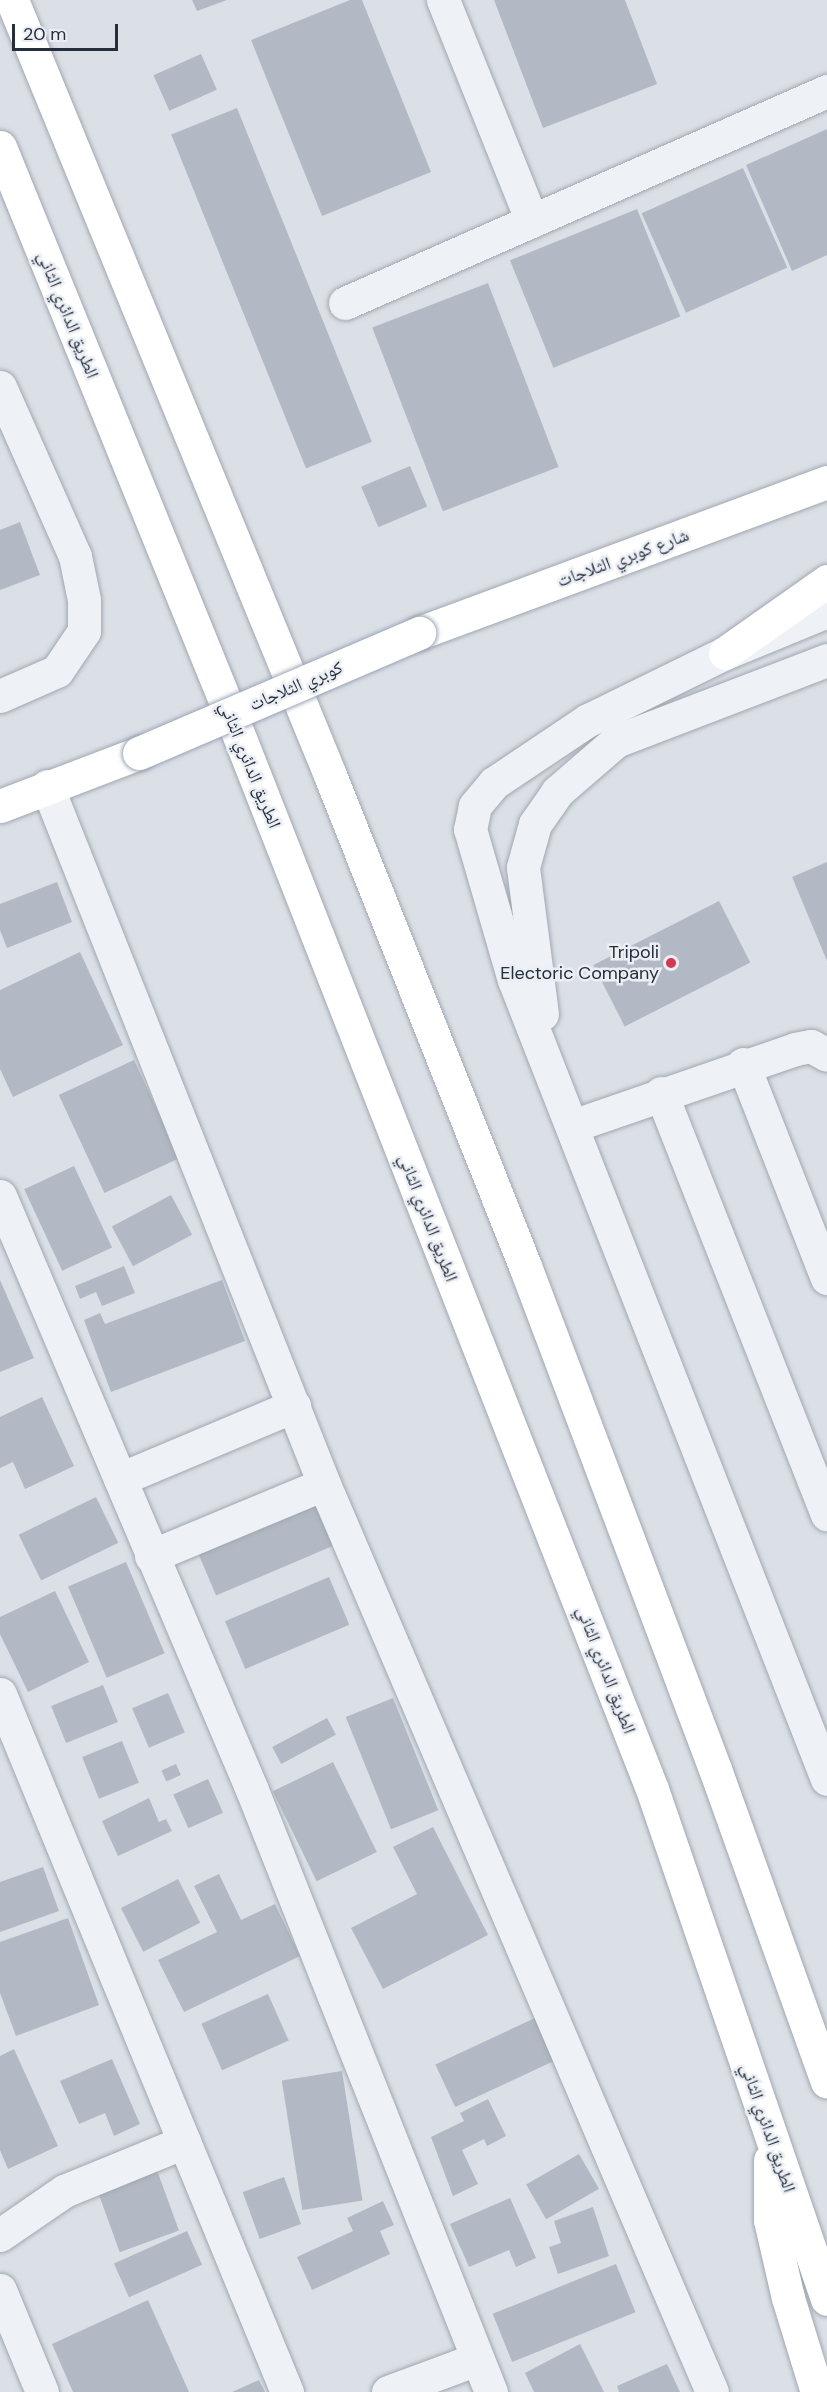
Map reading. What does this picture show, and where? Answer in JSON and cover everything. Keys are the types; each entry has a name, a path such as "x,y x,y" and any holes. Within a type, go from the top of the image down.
{"main road":[{"path":"12,0 330,775 525,1266 715,1769 827,2082"},
{"name":"الطريق الدائري الثاني","path":"0,147 234,723 652,1789 827,2299"},
{"name":"شارع كوبري الثلاجات","path":"419,633 824,484"},
{"path":"725,653 827,581"},
{"name":"كوبري الثلاجات","path":"47,786 139,753 419,633"},
{"path":"0,806 47,786"},
{"path":"770,2134 770,2220 788,2298 817,2392"}],"street":[{"path":"442,0 532,221"},
{"path":"345,303 827,91"},
{"path":"0,387 75,556 84,600 84,631 57,671 0,696"},
{"path":"827,611 725,653 588,720 494,783 475,806 470,829 475,856 514,980 551,1069 827,1779"},
{"path":"551,1069 523,867 535,824 557,792 616,741 824,669"},
{"path":"47,786 324,1484 712,2392"},
{"path":"572,1126 743,1064 811,1046 827,1055"},
{"path":"743,1064 827,1278"},
{"path":"661,1093 827,1515"},
{"path":"0,1197 252,1790 491,2392"},
{"path":"120,1479 294,1406"},
{"path":"151,1556 324,1484"},
{"path":"0,1694 287,2392"},
{"path":"0,2235 64,2191 184,2142"},
{"path":"0,2290 42,2392"},
{"path":"388,2392 477,2359"}],"building":[{"path":"192,0 227,0 197,11"},
{"path":"350,0 362,0 431,172 322,216 251,40"},
{"path":"494,0 625,0 657,84 543,128"},
{"path":"201,54 217,90 169,111 153,75"},
{"path":"237,108 372,442 306,468 171,135"},
{"path":"827,129 827,255 792,271 746,165"},
{"path":"743,168 787,268 686,313 642,213"},
{"path":"637,209 680,317 553,368 510,260"},
{"path":"488,283 559,467 443,511 372,327"},
{"path":"410,466 427,507 378,527 361,487"},
{"path":"20,522 40,575 0,590 0,530"},
{"path":"827,862 827,961 792,877"},
{"path":"57,882 72,922 7,948 0,930 0,904"},
{"name":"Tripoli Electoric Company","path":"719,901 750,962 625,1026 593,965"},
{"path":"80,952 123,1045 13,1097 0,1069 0,990"},
{"path":"134,1060 180,1158 104,1193 59,1095"},
{"path":"74,1166 112,1248 62,1271 24,1189"},
{"path":"171,1195 192,1235 133,1266 112,1226"},
{"path":"124,1266 135,1293 102,1306 96,1292 80,1299 75,1286"},
{"path":"0,1280 34,1358 0,1372"},
{"path":"222,1280 245,1341 111,1392 84,1320 100,1313 105,1324"},
{"path":"42,1397 74,1466 25,1489 13,1462 0,1468 0,1417"},
{"path":"312,1494 334,1546 216,1596 194,1544"},
{"path":"96,1497 118,1543 41,1581 19,1535"},
{"path":"126,1562 165,1653 107,1678 68,1587"},
{"path":"329,1577 349,1625 245,1669 225,1621"},
{"path":"55,1591 89,1662 28,1692 0,1634 0,1617"},
{"path":"103,1685 118,1722 66,1743 51,1706"},
{"path":"168,1693 185,1733 149,1748 132,1708"},
{"path":"393,1698 438,1810 391,1829 346,1717"},
{"path":"327,1718 336,1735 281,1764 272,1747"},
{"path":"122,1741 139,1783 99,1799 82,1757"},
{"path":"333,1762 377,1852 317,1881 273,1791"},
{"path":"176,1764 181,1775 166,1781 161,1771"},
{"path":"208,1779 223,1813 188,1828 173,1794"},
{"path":"149,1798 159,1822 166,1819 172,1831 118,1856 102,1821"},
{"path":"433,1827 488,1935 383,1989 351,1928 417,1894 393,1847"},
{"path":"43,1867 59,1911 0,1932 0,1882"},
{"path":"219,1874 241,1920 275,1904 300,1956 184,2012 158,1960 217,1932 194,1886"},
{"path":"178,1879 200,1923 143,1952 121,1908"},
{"path":"68,1918 99,2005 16,2036 0,1993 0,1942"},
{"path":"268,1994 289,2041 222,2070 201,2024"},
{"path":"535,2018 555,2061 455,2107 435,2064"},
{"path":"14,2049 58,2146 8,2169 0,2150 0,2056"},
{"path":"112,2059 140,2124 114,2136 105,2113 79,2124 60,2081"},
{"path":"342,2071 362,2200 302,2210 282,2081"},
{"path":"488,2099 506,2136 487,2146 484,2139 462,2150 478,2184 453,2196 431,2137 464,2121 460,2113"},
{"path":"579,2154 599,2189 546,2219 526,2184"},
{"path":"154,2162 179,2231 120,2252 95,2184"},
{"path":"284,2177 301,2224 260,2239 243,2192"},
{"path":"510,2198 536,2258 516,2267 509,2250 469,2267 450,2224"},
{"path":"383,2201 394,2225 380,2231 390,2254 312,2290 297,2257 353,2231 347,2218"},
{"path":"593,2207 609,2256 558,2274 549,2247 561,2243 554,2221"},
{"path":"187,2231 202,2265 129,2297 114,2264"},
{"path":"616,2264 635,2312 512,2362 493,2314"},
{"path":"148,2300 189,2392 73,2392 52,2344"},
{"path":"580,2344 604,2392 534,2392 525,2373"},
{"path":"667,2364 680,2392 619,2392 617,2386"},
{"path":"259,2380 265,2392 232,2392"}],"place":[{"name":"Tripoli Electoric Company","path":"671,963"}]}
